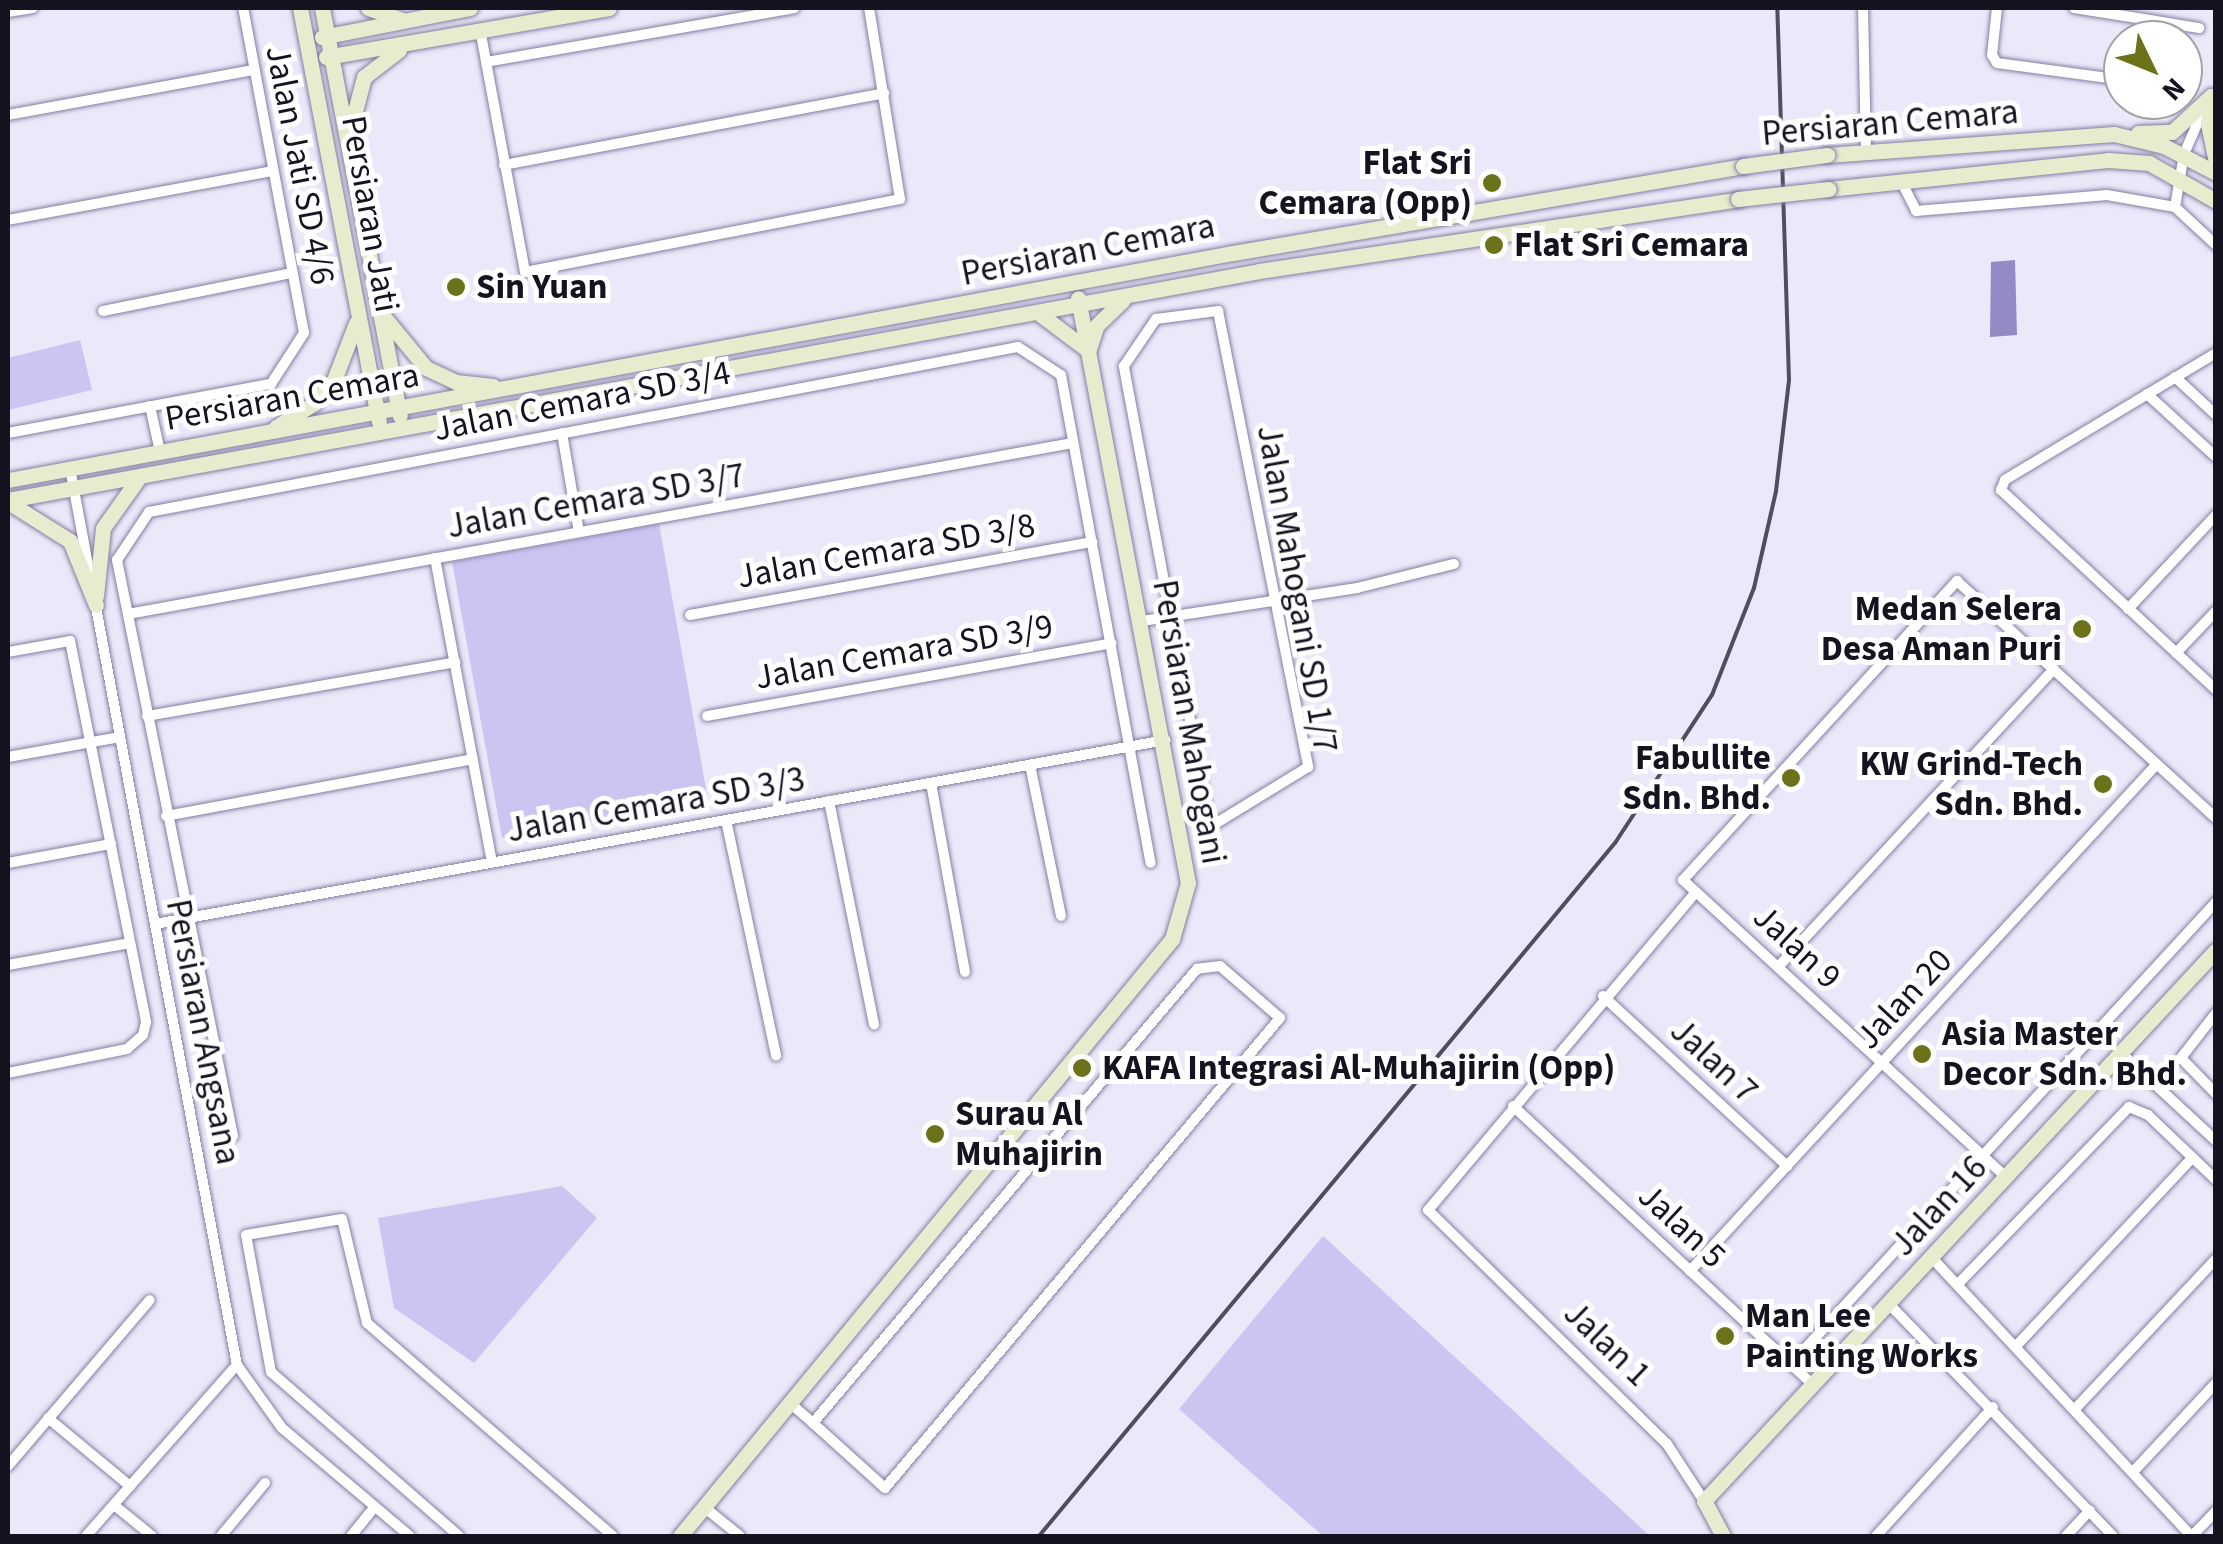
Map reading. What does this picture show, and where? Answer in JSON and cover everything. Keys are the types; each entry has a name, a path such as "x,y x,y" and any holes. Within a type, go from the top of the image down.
{"main road":[{"name":"Persiaran Jati","path":"300,8 381,431"},
{"name":"Persiaran Jati","path":"322,8 402,427"},
{"path":"368,8 403,21"},
{"path":"308,39 468,8"},
{"path":"312,60 609,8"},
{"path":"350,150 355,94 364,77 386,56 421,40"},
{"path":"2114,134 2172,132 2214,93"},
{"path":"2214,93 2208,124 2216,162"},
{"name":"Persiaran Cemara","path":"8,480 1743,166 1827,155 2114,134 2184,154 2216,173"},
{"name":"Persiaran Cemara","path":"8,501 1126,297 1738,198 2108,160 2149,163 2179,176"},
{"path":"2179,176 2216,202"},
{"name":"Persiaran Mahogani","path":"680,1536 1172,938 1188,882 1157,742 1142,620 1075,285"},
{"path":"1038,314 1053,318 1088,351 1097,325 1126,297"},
{"path":"380,309 403,346 438,375 512,388"},
{"path":"263,433 300,414 334,380 358,314"},
{"path":"96,605 103,528 140,476"},
{"path":"8,501 70,541 96,605"},
{"name":"Jalan 16","path":"1704,1501 2216,950"},
{"name":"Jalan 1","path":"1704,1501 1723,1536"}],"street":[{"path":"8,12 32,8"},
{"name":"Jalan Jati SD 4/6","path":"150,406 271,384 304,333 243,8"},
{"path":"486,62 794,8"},
{"path":"480,30 525,272 900,200 869,8"},
{"path":"1863,8 1866,153"},
{"path":"1997,8 1992,55 1997,63 2103,77"},
{"path":"2074,8 2150,20"},
{"path":"8,115 254,70"},
{"path":"504,165 884,93"},
{"path":"2175,207 2184,154 2214,93"},
{"path":"8,220 273,171"},
{"path":"1901,181 1916,211 2107,195 2175,207 2216,244"},
{"path":"103,310 292,273"},
{"name":"Jalan Mahogani SD 1/7","path":"1218,311 1272,600 1308,767 1210,827 1124,366 1156,319 1218,311"},
{"name":"Jalan Cemara SD 3/4","path":"233,1136 186,918 117,560 149,512 1018,346 1061,375 1151,863"},
{"path":"2216,353 2005,480 2001,490 2216,690"},
{"path":"2174,377 2216,414"},
{"path":"2146,394 2216,457"},
{"path":"8,433 150,406 160,452"},
{"path":"562,433 579,532"},
{"name":"Jalan Cemara SD 3/7","path":"128,614 1074,442"},
{"name":"Persiaran Angsana","path":"70,468 237,1365 282,1428 410,1536"},
{"path":"2128,610 2216,515"},
{"name":"Jalan Cemara SD 3/8","path":"690,615 1092,542"},
{"path":"435,558 492,862"},
{"path":"1142,620 1272,600 1454,564"},
{"name":"Jalan 9","path":"2007,1178 1683,880 1957,580 2054,669"},
{"path":"2176,654 2216,611"},
{"path":"8,652 70,641 146,1022 140,1039 126,1049 8,1072"},
{"name":"Jalan Cemara SD 3/9","path":"707,716 1111,643"},
{"path":"147,716 454,662"},
{"path":"1778,966 2054,669 2216,818"},
{"path":"8,757 120,737"},
{"name":"Jalan Cemara SD 3/3","path":"155,924 1157,742"},
{"path":"166,816 472,759"},
{"name":"Jalan 20","path":"1690,1271 2157,764"},
{"path":"1030,765 1061,916"},
{"path":"930,783 965,972"},
{"path":"829,802 874,1025"},
{"path":"726,820 776,1056"},
{"path":"8,862 111,844"},
{"path":"1513,1106 1696,892"},
{"path":"1790,1364 2216,902"},
{"path":"8,965 130,942"},
{"path":"790,1403 813,1424 885,1488 1280,1018 1208,964 1197,969 813,1424"},
{"name":"Jalan 7","path":"1604,996 1787,1166"},
{"path":"2216,1013 2181,1058 2216,1094"},
{"path":"2120,1052 2216,1140"},
{"name":"Jalan 1","path":"1513,1106 1428,1210 1667,1444 1704,1501"},
{"name":"Jalan 5","path":"1513,1106 1813,1385"},
{"path":"1958,1283 2130,1107 2148,1114 2216,1180"},
{"path":"2018,1344 2192,1158"},
{"path":"459,1536 272,1372 246,1235 342,1219 367,1323 613,1536"},
{"path":"1932,1258 2018,1344 2191,1536 2216,1511"},
{"path":"2074,1409 2216,1259"},
{"path":"8,1466 150,1300"},
{"path":"1889,1304 1993,1406 2113,1536"},
{"path":"86,1536 237,1365"},
{"path":"2133,1472 2216,1383"},
{"path":"1876,1536 1993,1406"},
{"path":"48,1418 130,1486"},
{"path":"220,1536 265,1483"},
{"path":"114,1504 152,1536"},
{"path":"704,1507 740,1536"},
{"path":"356,1535 374,1508"},
{"path":"2066,1536 2090,1510"},
{"path":"718,1536 727,1526"}],"shaded area":[{"path":"2015,260 2017,335 1990,337 1991,262"},
{"path":"80,340 92,390 8,410 8,358"},
{"path":"659,524 708,800 502,838 452,562"},
{"path":"562,1186 597,1218 474,1363 394,1308 378,1218"},
{"path":"1323,1236 1650,1536 1323,1536 1179,1409"}],"railway":[{"path":"1039,1536 1615,843 1712,695 1754,588 1776,491 1789,380 1777,8"}],"place":[{"name":"Flat Sri Cemara (Opp)","path":"1492,183"},
{"name":"Flat Sri Cemara","path":"1494,245"},
{"name":"Sin Yuan","path":"456,287"},
{"name":"Medan Selera Desa Aman Puri","path":"2082,629"},
{"name":"Fabullite Sdn. Bhd.","path":"1791,778"},
{"name":"KW Grind-Tech Sdn. Bhd.","path":"2103,784"},
{"name":"Asia Master Decor Sdn. Bhd.","path":"1922,1054"},
{"name":"KAFA Integrasi Al-Muhajirin (Opp)","path":"1082,1068"},
{"name":"Surau Al Muhajirin","path":"935,1134"},
{"name":"Man Lee Painting Works","path":"1725,1336"}]}
